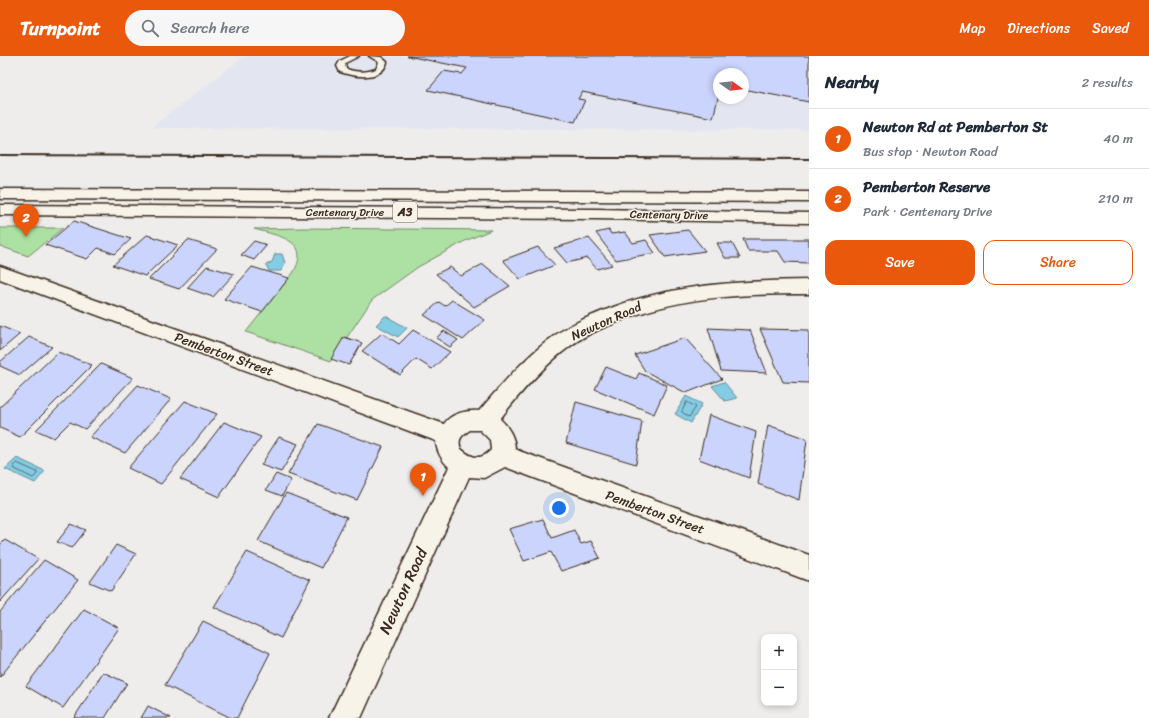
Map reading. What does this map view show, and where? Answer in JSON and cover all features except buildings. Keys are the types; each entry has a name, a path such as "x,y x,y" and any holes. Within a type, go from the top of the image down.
{"main road":[{"name":"Centenary Drive","path":"0,194 809,197"},
{"name":"Centenary Drive","path":"0,210 596,214 809,218"},
{"name":"Pemberton Street","path":"0,272 448,435"},
{"name":"Newton Road","path":"484,422 521,376 541,358 562,341 620,311 676,295 709,290 744,287 809,287"},
{"path":"475,420 484,422 492,426 502,438 502,454 490,465 481,468 472,468 462,465 456,461 448,448 448,435 452,428 462,422 475,420"},
{"name":"Pemberton Street","path":"502,454 522,463 809,568"},
{"name":"Newton Road","path":"345,718 462,465"}],"lane":[{"path":"356,56 342,62 341,66 343,70 360,74 379,70 383,65 382,61 374,56"}],"shaded area":[{"path":"245,56 809,56 809,130 150,128"}],"green space":[{"path":"0,228 63,228 28,256 0,246"},
{"path":"303,228 491,230 465,241 418,267 372,300 331,361 246,332 293,273 298,262 299,253 296,246 290,241 273,234 254,229"}],"water":[{"path":"275,254 282,254 285,263 281,271 269,271 266,265 272,262"},
{"path":"385,316 407,328 398,337 376,325"},
{"path":"724,382 737,398 725,401 712,386"},
{"path":"686,396 702,404 691,423 675,414"},
{"path":"17,458 45,471 35,483 5,469"}],"railway":[{"path":"0,155 809,159"}],"place":[{"name":"Pemberton Reserve","path":"26,237"},
{"name":"Newton Rd at Pemberton St","path":"423,496"}]}
